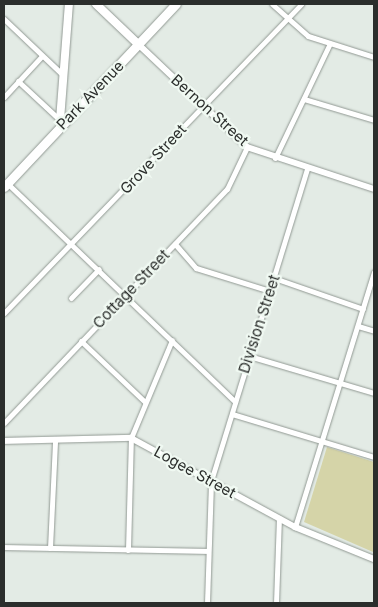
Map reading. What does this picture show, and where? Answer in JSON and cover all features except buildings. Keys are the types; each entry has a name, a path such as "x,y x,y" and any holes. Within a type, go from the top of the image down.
{"main road":[{"path":"61,121 62,74 68,4"},
{"name":"Bernon Street","path":"96,4 138,44"},
{"name":"Park Avenue","path":"6,185 61,121 176,4"}],"street":[{"path":"272,4 308,36 374,57"},
{"name":"Grove Street","path":"4,312 300,4"},
{"path":"4,19 62,74"},
{"path":"275,158 330,43"},
{"name":"Bernon Street","path":"138,44 247,147 275,158 374,189"},
{"path":"4,97 42,56"},
{"path":"18,82 61,121"},
{"path":"304,99 374,120"},
{"name":"Cottage Street","path":"4,423 227,188 247,147"},
{"name":"Division Street","path":"207,603 211,481 307,168"},
{"path":"6,185 99,269 235,402"},
{"path":"175,244 196,268 270,291"},
{"path":"71,298 99,269"},
{"path":"295,527 374,272"},
{"path":"274,278 363,309"},
{"path":"358,326 374,331"},
{"path":"81,340 145,402"},
{"path":"128,550 131,438 172,340"},
{"path":"249,356 374,393"},
{"path":"232,414 374,457"},
{"name":"Logee Street","path":"4,441 131,438 295,527 374,559"},
{"path":"50,548 54,440"},
{"path":"276,603 278,518"},
{"path":"4,548 208,552"}],"green space":[{"path":"327,447 374,462 373,552 304,522"}]}
